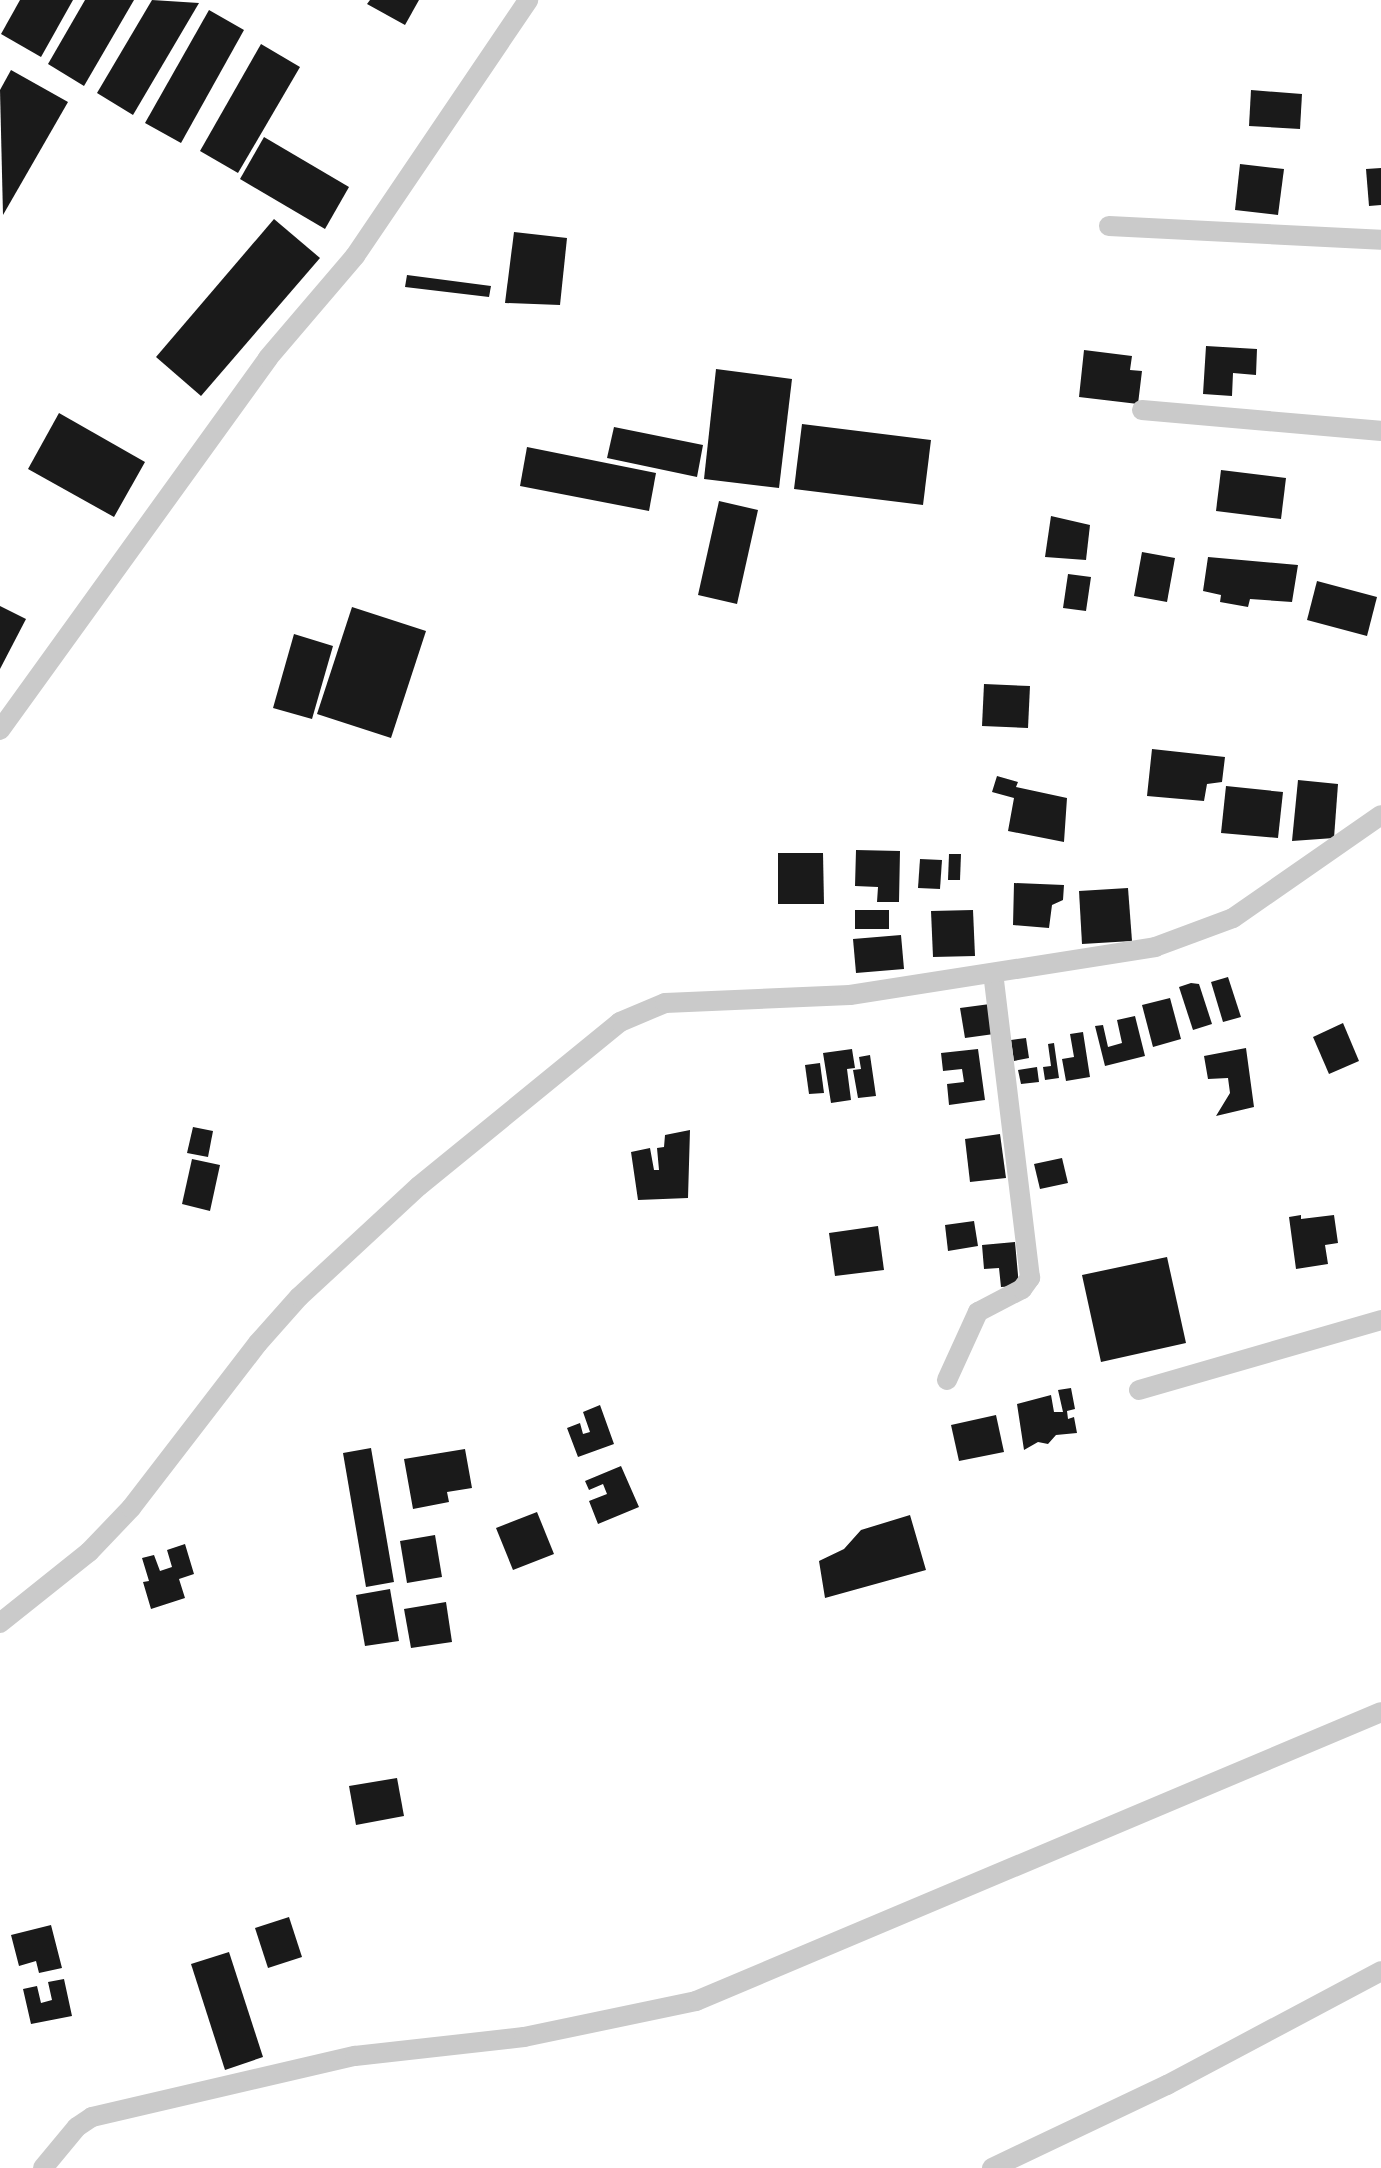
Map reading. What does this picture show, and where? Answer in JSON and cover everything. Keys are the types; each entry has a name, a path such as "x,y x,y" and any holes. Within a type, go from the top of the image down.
{"street":[{"path":"0,730 245,388 354,256 528,0"},
{"path":"1109,226 1381,240"},
{"path":"1142,410 1381,431"},
{"path":"0,1623 89,1552 120,1520 258,1343 299,1297 419,1186 620,1022 642,1010 688,1000 850,995 1155,947 1234,918 1381,815"},
{"path":"947,1380 978,1312 1022,1290 1030,1278 993,974"},
{"path":"1140,1390 1381,1320"},
{"path":"43,2168 78,2127 92,2117 354,2056 524,2038 696,2001 1381,1712"},
{"path":"992,2168 1167,2086 1381,1971"}],"building":[{"path":"20,0 73,0 41,57 1,34"},
{"path":"85,0 134,0 84,86 48,64"},
{"path":"152,0 199,3 133,115 97,93"},
{"path":"370,0 419,0 405,25 367,4"},
{"path":"209,10 244,30 181,143 145,123"},
{"path":"261,44 300,67 238,173 200,151"},
{"path":"11,70 68,102 3,215 0,90"},
{"path":"1251,90 1302,94 1300,129 1249,126"},
{"path":"264,137 349,187 325,229 240,179"},
{"path":"1240,164 1284,169 1278,215 1235,210"},
{"path":"1381,168 1381,205 1369,206 1366,169"},
{"path":"274,219 320,258 201,396 156,357"},
{"path":"514,232 567,238 560,305 505,303"},
{"path":"407,275 491,286 489,297 405,287"},
{"path":"1206,346 1257,349 1256,375 1233,373 1232,396 1203,394"},
{"path":"1084,350 1132,356 1130,370 1142,371 1138,404 1079,397"},
{"path":"716,369 792,379 779,488 704,479"},
{"path":"59,413 145,462 114,517 28,469"},
{"path":"802,424 931,440 923,505 794,489"},
{"path":"614,427 703,445 697,477 607,458"},
{"path":"527,447 656,473 649,511 520,486"},
{"path":"1221,470 1286,478 1281,519 1216,511"},
{"path":"719,501 758,510 737,604 698,595"},
{"path":"1051,516 1090,525 1086,560 1045,557"},
{"path":"1142,552 1175,558 1167,602 1134,596"},
{"path":"1208,557 1298,565 1292,602 1250,599 1248,607 1220,602 1221,595 1203,591"},
{"path":"1068,574 1091,577 1086,611 1063,608"},
{"path":"1317,581 1377,597 1367,636 1307,620"},
{"path":"0,606 26,619 0,669"},
{"path":"352,607 426,631 391,738 317,714"},
{"path":"294,634 333,646 312,719 273,708"},
{"path":"984,684 1030,686 1028,728 982,726"},
{"path":"1152,749 1225,757 1222,782 1207,784 1204,801 1147,796"},
{"path":"997,776 1018,782 1016,787 1067,798 1064,842 1008,831 1014,798 992,792"},
{"path":"1298,780 1338,784 1334,838 1292,841"},
{"path":"1226,786 1283,792 1278,838 1221,833"},
{"path":"856,850 900,851 899,902 877,902 878,887 855,886"},
{"path":"778,853 823,853 824,904 778,904"},
{"path":"949,854 961,854 960,880 948,880"},
{"path":"920,859 942,860 940,889 918,888"},
{"path":"1014,883 1064,885 1063,900 1052,905 1049,928 1013,925"},
{"path":"1128,888 1132,941 1082,944 1079,891"},
{"path":"855,910 889,910 889,929 855,929"},
{"path":"973,910 975,956 933,957 931,911"},
{"path":"901,935 904,969 856,973 853,939"},
{"path":"1228,977 1241,1017 1223,1022 1211,982"},
{"path":"1199,984 1212,1024 1193,1030 1179,987"},
{"path":"1170,998 1181,1039 1153,1047 1142,1005"},
{"path":"990,1004 994,1034 965,1038 960,1008"},
{"path":"1135,1016 1145,1056 1105,1066 1095,1026 1103,1025 1108,1047 1122,1043 1117,1020"},
{"path":"1343,1023 1359,1061 1329,1074 1313,1037"},
{"path":"1083,1032 1090,1077 1066,1081 1062,1059 1074,1057 1070,1034"},
{"path":"1026,1038 1029,1058 1014,1061 1011,1040"},
{"path":"1054,1043 1059,1078 1045,1080 1043,1067 1051,1066 1048,1044"},
{"path":"1246,1048 1254,1107 1216,1116 1230,1093 1228,1078 1208,1079 1204,1056"},
{"path":"852,1049 855,1068 847,1069 851,1100 831,1103 823,1053"},
{"path":"978,1049 985,1100 949,1105 947,1084 964,1082 962,1069 943,1071 941,1053"},
{"path":"870,1055 876,1096 858,1098 853,1070 861,1069 859,1057"},
{"path":"820,1063 824,1093 809,1094 805,1065"},
{"path":"1037,1067 1039,1082 1021,1084 1018,1070"},
{"path":"193,1127 213,1131 208,1157 187,1153"},
{"path":"690,1130 688,1198 638,1200 631,1152 650,1148 654,1170 659,1170 657,1148 664,1147 665,1135"},
{"path":"1000,1134 1006,1178 970,1182 965,1139"},
{"path":"1062,1158 1068,1183 1040,1189 1034,1164"},
{"path":"192,1159 220,1165 210,1211 182,1204"},
{"path":"1301,1215 1301,1219 1334,1215 1338,1243 1325,1245 1328,1264 1296,1269 1289,1217"},
{"path":"974,1221 978,1246 948,1251 945,1225"},
{"path":"878,1226 884,1270 835,1276 829,1233"},
{"path":"1015,1242 1019,1286 1001,1287 999,1268 984,1269 982,1245"},
{"path":"1167,1257 1186,1343 1101,1362 1082,1275"},
{"path":"1071,1388 1075,1409 1067,1411 1068,1419 1074,1417 1077,1433 1056,1435 1048,1444 1038,1442 1024,1450 1017,1404 1051,1395 1054,1412 1063,1412 1058,1390"},
{"path":"600,1405 614,1444 578,1457 567,1428 580,1423 583,1434 590,1432 583,1412"},
{"path":"996,1415 1004,1452 959,1461 951,1425"},
{"path":"371,1448 394,1582 366,1587 343,1453"},
{"path":"465,1449 472,1488 447,1492 449,1502 413,1509 404,1459"},
{"path":"621,1466 639,1507 598,1524 589,1501 607,1494 603,1484 589,1490 585,1481"},
{"path":"537,1512 554,1554 513,1570 496,1528"},
{"path":"910,1515 926,1570 825,1598 819,1561 844,1549 861,1530"},
{"path":"435,1535 442,1577 407,1583 400,1541"},
{"path":"185,1544 194,1574 179,1579 185,1598 151,1609 143,1582 149,1581 142,1558 154,1555 160,1571 172,1567 167,1550"},
{"path":"390,1589 399,1641 365,1646 356,1595"},
{"path":"446,1602 452,1642 411,1648 404,1609"},
{"path":"397,1778 404,1816 356,1825 349,1786"},
{"path":"289,1917 302,1957 268,1968 255,1928"},
{"path":"51,1925 62,1968 39,1973 36,1961 19,1966 11,1935"},
{"path":"229,1952 263,2057 225,2070 191,1964"},
{"path":"64,1979 72,2016 31,2024 23,1989 37,1986 41,2003 52,2000 48,1982"}]}
